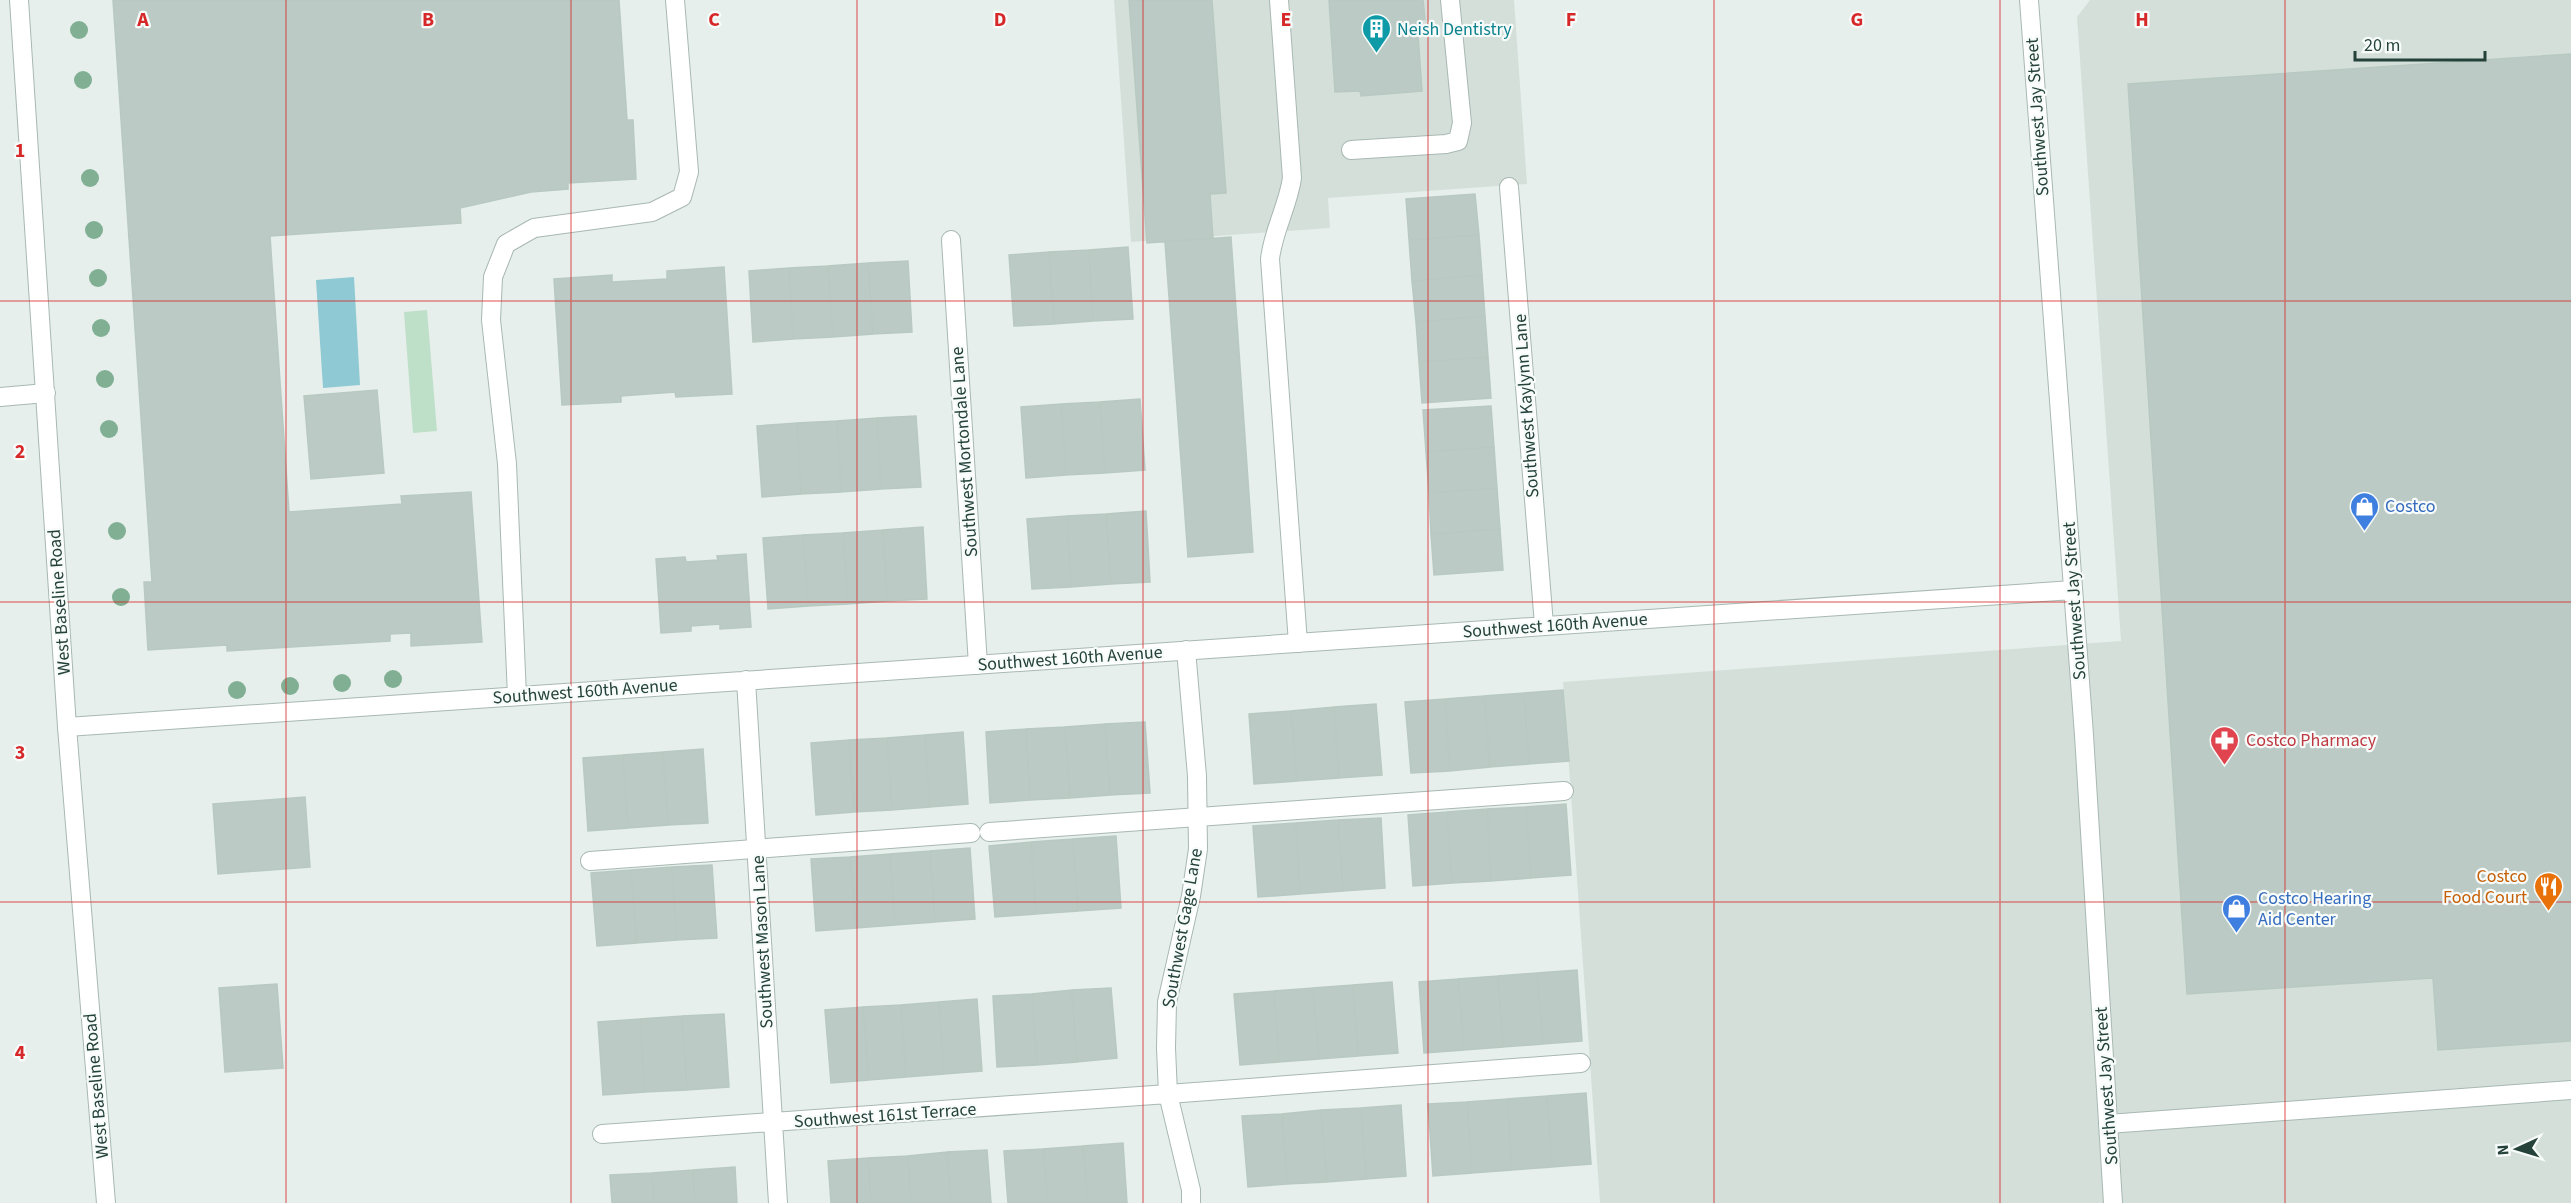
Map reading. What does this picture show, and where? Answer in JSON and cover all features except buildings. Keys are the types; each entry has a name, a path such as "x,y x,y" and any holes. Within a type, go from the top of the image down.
{"street":[{"name":"West Baseline Road","path":"19,0 67,727 106,1203"},
{"path":"517,696 507,464 491,320 493,277 506,244 534,228 652,212 682,197 689,172 675,0"},
{"path":"1279,0 1292,178 1290,196 1272,241 1270,260 1298,643"},
{"path":"1351,150 1446,144 1458,141 1462,123 1450,0"},
{"name":"Southwest Jay Street","path":"2029,0 2073,590 2113,1203"},
{"name":"Southwest Kaylynn Lane","path":"1509,187 1544,626"},
{"name":"Southwest Mortondale Lane","path":"951,240 978,664"},
{"path":"0,397 46,393"},
{"name":"Southwest 160th Avenue","path":"67,727 2073,590"},
{"name":"Southwest Gage Lane","path":"1186,650 1197,776 1198,849 1191,896 1167,1002 1168,1094 1191,1190 1191,1203"},
{"name":"Southwest Mason Lane","path":"747,680 778,1203"},
{"path":"590,861 1564,791"},
{"name":"Southwest 161st Terrace","path":"602,1134 1581,1063"},
{"path":"2108,1124 2571,1090"}],"shaded area":[{"path":"1114,0 1514,0 1527,184 1328,198 1330,228 1131,242"},
{"path":"2090,0 2571,0 2571,1203 1600,1203 1563,682 2121,641 2077,17"}],"green space":[{"path":"427,310 437,431 413,433 404,312"}],"water":[{"path":"354,277 360,385 323,388 316,280"}],"place":[{"name":"Neish Dentistry","path":"1376,54"},
{"name":"Costco","path":"2364,532"},
{"name":"Costco Pharmacy","path":"2225,766"},
{"name":"Costco Food Court","path":"2548,912"},
{"name":"Costco Hearing Aid Center","path":"2237,934"}]}
